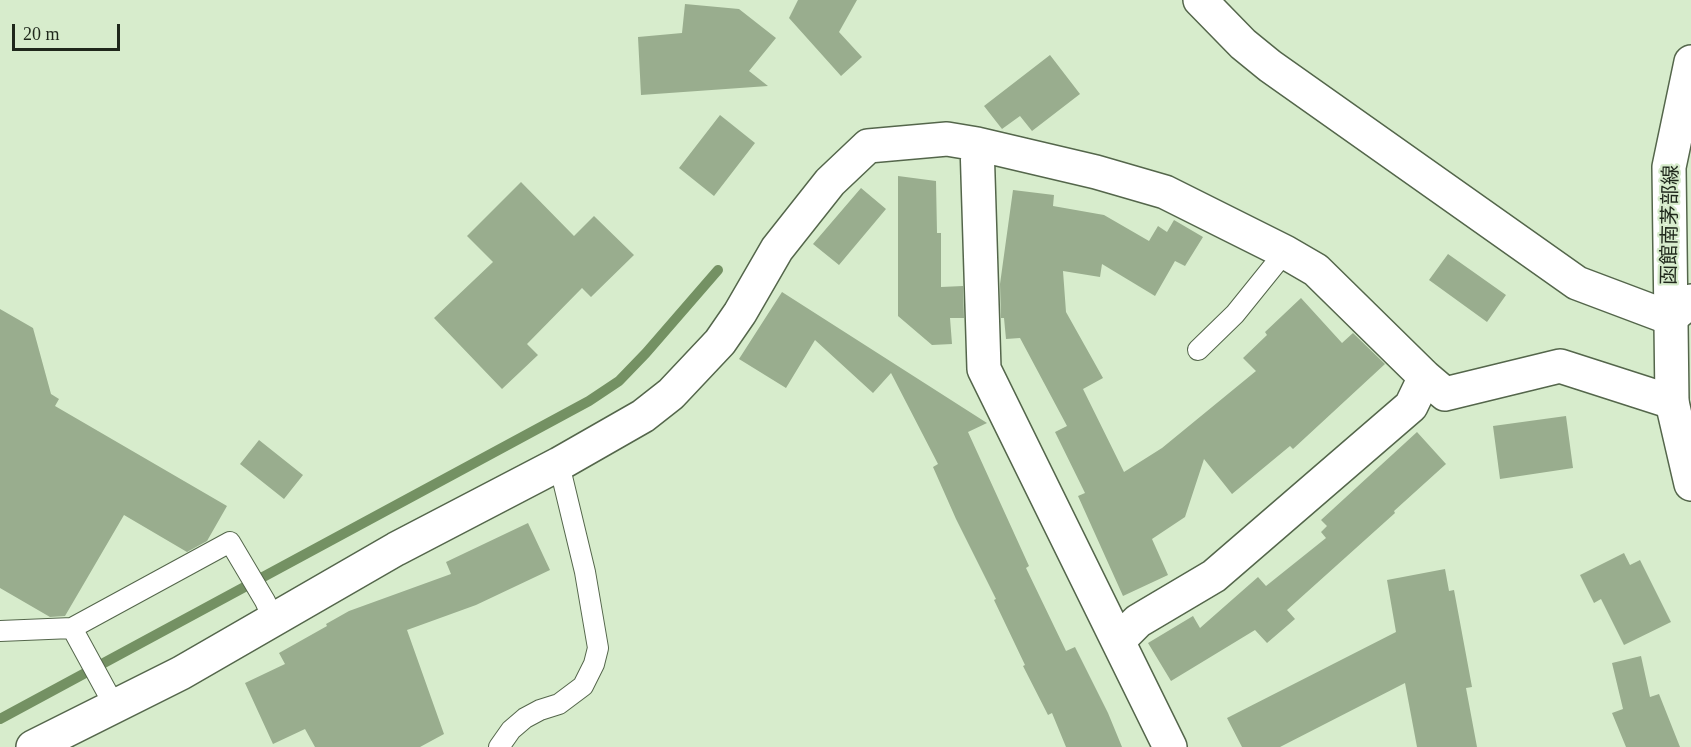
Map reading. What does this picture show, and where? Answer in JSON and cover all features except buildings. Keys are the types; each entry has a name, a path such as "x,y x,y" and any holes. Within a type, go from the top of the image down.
{"street":[{"path":"1200,0 1243,44 1270,66 1577,283 1681,309"},
{"name":"函館南茅部線","path":"1691,62 1669,168 1681,309 1672,402 1691,484"},
{"path":"33,747 109,696 181,673 270,610 396,549 559,464 643,416 671,394 720,342 740,313 777,249 830,182 868,146 948,139 1095,172 1165,192 1317,270 1445,394 1560,366 1672,402"},
{"path":"977,144 984,369 1170,747"},
{"path":"1118,642 1138,621 1214,576 1402,414 1411,406 1425,377"}],"lane":[{"path":"1198,350 1235,314 1285,252"},
{"path":"500,747 511,730 525,718 559,704 583,686 594,664 598,648 585,572 559,464"},
{"path":"0,631 72,628 230,542 270,610"},
{"path":"72,628 109,696"}],"waterway":[{"path":"0,719 589,401 619,381 718,270"}]}
